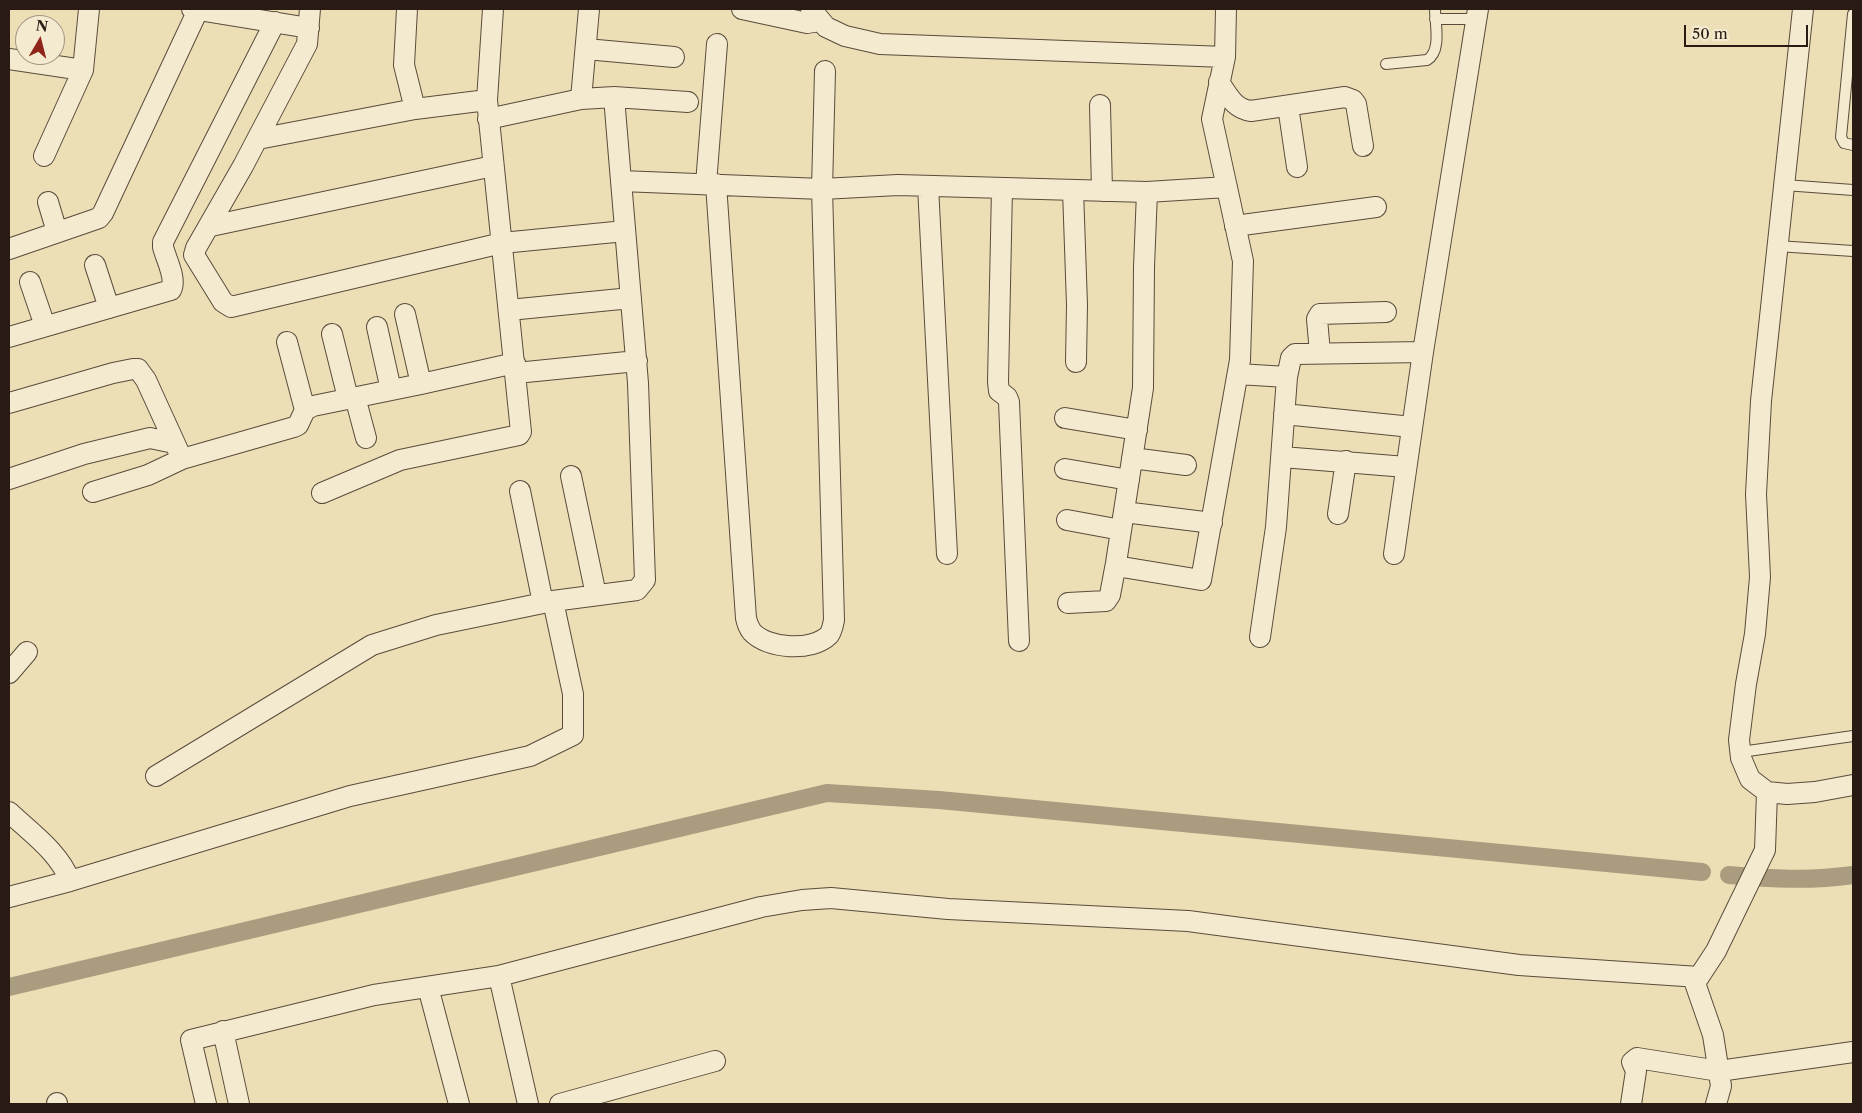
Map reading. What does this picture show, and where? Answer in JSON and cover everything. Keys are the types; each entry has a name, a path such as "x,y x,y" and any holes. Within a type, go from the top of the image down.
{"street":[{"path":"44,156 83,70 89,9"},
{"path":"10,243 57,232 99,218 104,213 195,9 275,22 310,18 307,44 258,138 196,248 194,255 223,302 231,306 502,243 625,231"},
{"path":"407,9 404,64 415,109"},
{"path":"322,493 400,460 519,435 522,430 488,110 493,9"},
{"path":"581,98 589,9"},
{"path":"742,9 807,23 816,15 826,27 845,36 880,44 1225,58"},
{"path":"1116,566 1202,580 1240,360 1244,261 1212,118 1225,58 1226,9"},
{"path":"1803,9 1761,401 1756,494 1760,577 1755,634 1739,740 1741,758 1750,779 1767,792 1787,794 1815,792 1853,785"},
{"path":"1394,554 1423,352 1477,14"},
{"path":"9,337 172,290 174,285 173,279 163,242 275,22"},
{"path":"717,44 711,184 746,618 748,626 758,636 775,644 789,646 807,645 818,641 829,634 834,620 822,189 825,71"},
{"path":"586,49 674,57"},
{"path":"9,59 83,70"},
{"path":"1219,82 1232,101 1243,110 1251,111 1349,98 1356,104 1363,146"},
{"path":"258,138 415,109 488,110 581,98 614,97 688,102"},
{"path":"156,776 372,645 436,625 548,602 637,590 645,580 637,361 614,97"},
{"path":"1100,105 1102,191"},
{"path":"1288,106 1297,167"},
{"path":"210,226 493,166"},
{"path":"621,181 822,189 898,185 1147,192 1227,187"},
{"path":"928,186 947,554"},
{"path":"1002,188 998,382 999,391 1007,397 1009,402 1019,641"},
{"path":"1073,190 1077,305 1076,362"},
{"path":"1068,603 1106,601 1110,595 1116,566 1144,376 1144,267 1147,192"},
{"path":"48,202 57,232"},
{"path":"1235,226 1376,207"},
{"path":"95,265 109,308"},
{"path":"30,282 45,326"},
{"path":"509,310 631,298"},
{"path":"1320,353 1317,319 1320,314 1386,312"},
{"path":"405,314 422,384"},
{"path":"377,327 391,390"},
{"path":"332,334 366,438"},
{"path":"287,342 305,410"},
{"path":"1260,637 1276,526 1287,377 1291,358 1295,354 1423,352"},
{"path":"93,492 148,475 178,451 294,427 298,425 305,410 313,406 515,368 637,361"},
{"path":"9,402 113,373 133,369 138,370 146,380 178,451"},
{"path":"1238,374 1287,377"},
{"path":"1284,414 1412,426"},
{"path":"1065,418 1136,430"},
{"path":"9,478 84,454 150,438 178,451"},
{"path":"1282,457 1406,467"},
{"path":"1132,458 1186,465"},
{"path":"1338,514 1346,461"},
{"path":"1065,469 1129,480"},
{"path":"571,476 596,595"},
{"path":"9,897 70,882 350,796 530,756 573,734 573,694 520,491"},
{"path":"1067,520 1212,523"},
{"path":"9,673 27,652"},
{"path":"1716,1104 1721,1086 1713,1035 1695,983 1716,951 1766,850 1767,792"},
{"path":"9,812 57,857 66,871 70,882"},
{"path":"206,1104 190,1040 374,995 499,976 761,907 802,900 831,898 948,909 1188,921 1519,965 1699,977"},
{"path":"499,976 528,1104"},
{"path":"428,987 459,1104"},
{"path":"223,1031 239,1104"},
{"path":"1632,1104 1636,1071 1632,1062 1637,1058 1719,1070 1853,1052"},
{"path":"560,1104 715,1061"}],"lane":[{"path":"1386,64 1431,58 1436,49 1435,14 1477,14"},
{"path":"1853,14 1841,137 1844,143 1853,145"},
{"path":"1784,185 1853,190"},
{"path":"1777,246 1853,251"},
{"path":"1741,752 1853,736"}],"waterway":[{"path":"9,987 827,793 939,800 1702,872"},
{"path":"1729,875 1791,879 1853,875"}]}
